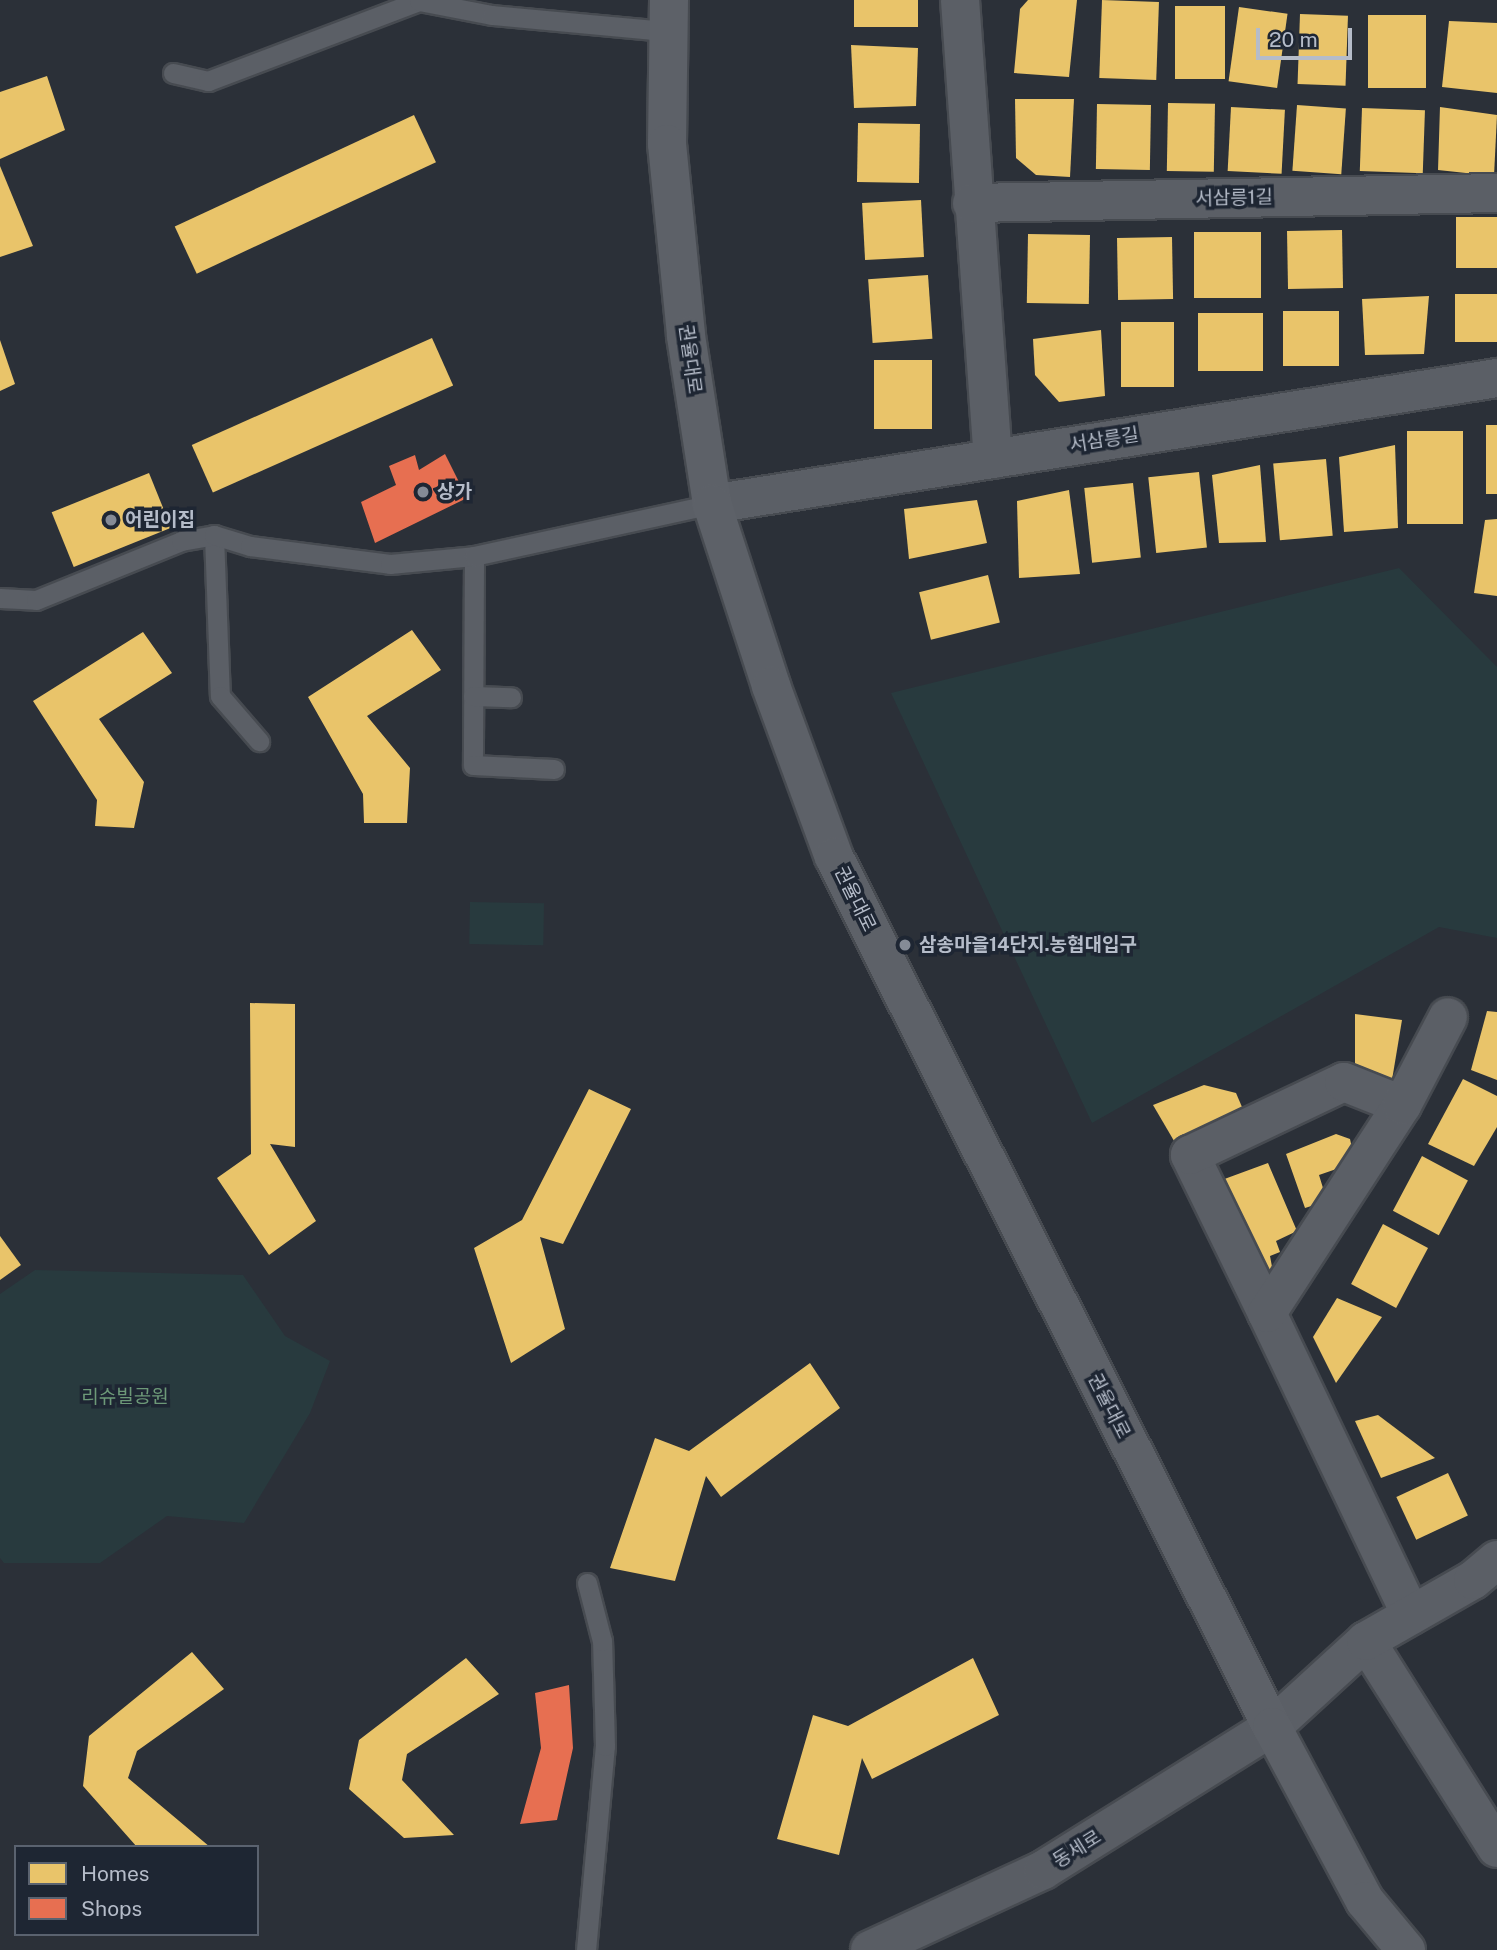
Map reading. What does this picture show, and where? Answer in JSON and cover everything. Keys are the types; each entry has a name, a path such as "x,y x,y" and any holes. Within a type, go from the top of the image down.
{"main road":[{"name":"권율대로","path":"667,15 667,144 685,323 712,504 771,686 834,857 1272,1727 1365,1901 1406,1950"},
{"name":"동세로","path":"870,1950 1042,1870 1272,1727"}],"street":[{"path":"960,0 972,203 993,459"},
{"name":"서삼릉1길","path":"972,203 1497,193"},
{"name":"서삼릉길","path":"712,504 1497,378"},
{"path":"1267,1313 1402,1105 1448,1017"},
{"path":"1402,1105 1344,1082 1190,1155 1411,1615"},
{"path":"1272,1727 1366,1641 1485,1570"},
{"path":"1366,1641 1497,1848"}],"lane":[{"path":"173,73 208,80 419,1 492,15 667,15"},
{"path":"0,598 36,600 181,541 214,534 250,546 390,564 474,556 712,504"},
{"path":"214,534 220,696 259,741"},
{"path":"474,556 473,765 554,769"},
{"path":"473,696 511,697"},
{"path":"586,1950 605,1746 602,1641 587,1583"}],"green space":[{"path":"1399,568 1497,667 1497,938 1439,927 1092,1123 891,693"},
{"path":"470,902 544,903 543,945 469,944"},
{"name":"리슈빌공원","path":"35,1270 243,1275 285,1336 330,1361 310,1413 244,1523 167,1516 100,1563 4,1563 0,1558 0,1294"}],"building: Homes":[{"path":"854,0 918,0 918,27 854,27"},
{"path":"1028,0 1077,0 1069,77 1014,73 1020,9"},
{"path":"1102,0 1159,2 1156,80 1099,78"},
{"path":"1175,6 1225,6 1225,79 1175,79"},
{"path":"1239,7 1288,14 1277,88 1229,81"},
{"path":"1300,14 1348,16 1346,86 1298,84"},
{"path":"1368,15 1426,15 1426,88 1368,88"},
{"path":"1449,21 1497,23 1497,93 1442,87"},
{"path":"851,45 918,48 916,106 854,108"},
{"path":"47,76 65,130 0,159 0,92"},
{"path":"1015,99 1074,99 1070,177 1036,175 1016,158"},
{"path":"1168,103 1215,104 1214,172 1167,171"},
{"path":"1097,104 1151,105 1150,170 1096,169"},
{"path":"1297,105 1346,108 1341,174 1292,171"},
{"path":"1231,107 1285,110 1282,174 1228,171"},
{"path":"1440,107 1497,115 1494,176 1438,170"},
{"path":"1362,108 1425,110 1423,173 1360,171"},
{"path":"414,115 436,162 197,274 175,227"},
{"path":"858,123 920,124 919,183 857,182"},
{"path":"0,166 33,246 0,257"},
{"path":"921,200 924,257 865,260 862,203"},
{"path":"1456,217 1497,217 1497,268 1456,268"},
{"path":"1342,230 1343,288 1288,289 1287,231"},
{"path":"1194,232 1261,232 1261,298 1194,298"},
{"path":"1028,234 1090,235 1089,304 1027,303"},
{"path":"1172,237 1173,299 1118,300 1117,238"},
{"path":"928,275 932,339 873,343 868,279"},
{"path":"1455,294 1497,294 1497,342 1455,342"},
{"path":"1429,296 1424,354 1365,355 1362,299"},
{"path":"1283,311 1339,311 1339,366 1283,366"},
{"path":"1198,313 1263,313 1263,371 1198,371"},
{"path":"1121,322 1174,322 1174,387 1121,387"},
{"path":"1101,330 1105,396 1059,402 1035,375 1033,339"},
{"path":"432,338 453,386 213,492 192,445"},
{"path":"0,340 15,384 0,391"},
{"path":"874,360 932,360 932,429 874,429"},
{"path":"1486,425 1497,425 1497,494 1486,494"},
{"path":"1407,431 1463,431 1463,524 1407,524"},
{"path":"1395,445 1398,528 1344,532 1339,457"},
{"path":"1326,459 1333,536 1280,540 1273,464"},
{"path":"1260,465 1266,542 1219,543 1212,475"},
{"path":"1199,472 1207,548 1156,553 1148,477"},
{"name":"어린이집","path":"149,473 171,528 74,567 52,512"},
{"path":"1133,483 1141,558 1092,563 1084,488"},
{"path":"1069,490 1080,574 1019,578 1017,501"},
{"path":"977,500 987,543 909,559 904,509"},
{"path":"1497,519 1497,596 1474,593 1485,520"},
{"path":"988,575 1000,623 931,640 919,592"},
{"path":"412,630 441,670 367,716 410,768 407,823 364,823 363,794 308,697"},
{"path":"143,632 172,673 99,719 144,782 134,828 95,826 97,800 33,701"},
{"path":"250,1003 295,1004 295,1147 270,1144 316,1221 269,1255 217,1178 251,1154"},
{"path":"1487,1011 1497,1012 1497,1080 1471,1070"},
{"path":"1355,1014 1402,1020 1392,1080 1355,1074"},
{"path":"1463,1079 1497,1096 1497,1127 1474,1166 1428,1144"},
{"path":"1204,1085 1236,1093 1245,1114 1177,1146 1153,1105"},
{"path":"589,1089 631,1109 563,1244 540,1237 565,1329 511,1363 474,1248 522,1220"},
{"path":"1336,1134 1350,1139 1353,1153 1345,1166 1319,1175 1327,1201 1305,1208 1286,1154"},
{"path":"1422,1156 1468,1180 1439,1235 1393,1211"},
{"path":"1268,1163 1297,1231 1276,1241 1280,1252 1270,1256 1273,1272 1260,1277 1219,1181"},
{"path":"1383,1224 1428,1248 1396,1308 1351,1284"},
{"path":"0,1236 21,1265 0,1280"},
{"path":"1337,1298 1382,1317 1336,1383 1313,1337"},
{"path":"810,1363 840,1408 721,1497 706,1476 675,1581 610,1568 655,1438 689,1451"},
{"path":"1378,1415 1435,1458 1381,1478 1355,1421"},
{"path":"1448,1473 1468,1516 1416,1540 1396,1497"},
{"path":"192,1652 224,1689 137,1751 128,1778 208,1845 135,1845 83,1786 89,1736"},
{"path":"466,1658 499,1694 407,1754 402,1780 454,1835 404,1838 349,1789 359,1740"},
{"path":"973,1658 999,1715 872,1779 862,1758 839,1855 777,1839 813,1715 848,1726"}],"building: Shops":[{"name":"상가","path":"445,454 467,498 375,543 361,502 396,485 389,466 415,455 419,470"},
{"path":"569,1685 573,1748 557,1820 520,1824 541,1748 535,1693"}],"place":[{"name":"상가","path":"423,492"},
{"name":"어린이집","path":"111,520"},
{"name":"삼송마을14단지.농협대입구","path":"905,945"}]}
